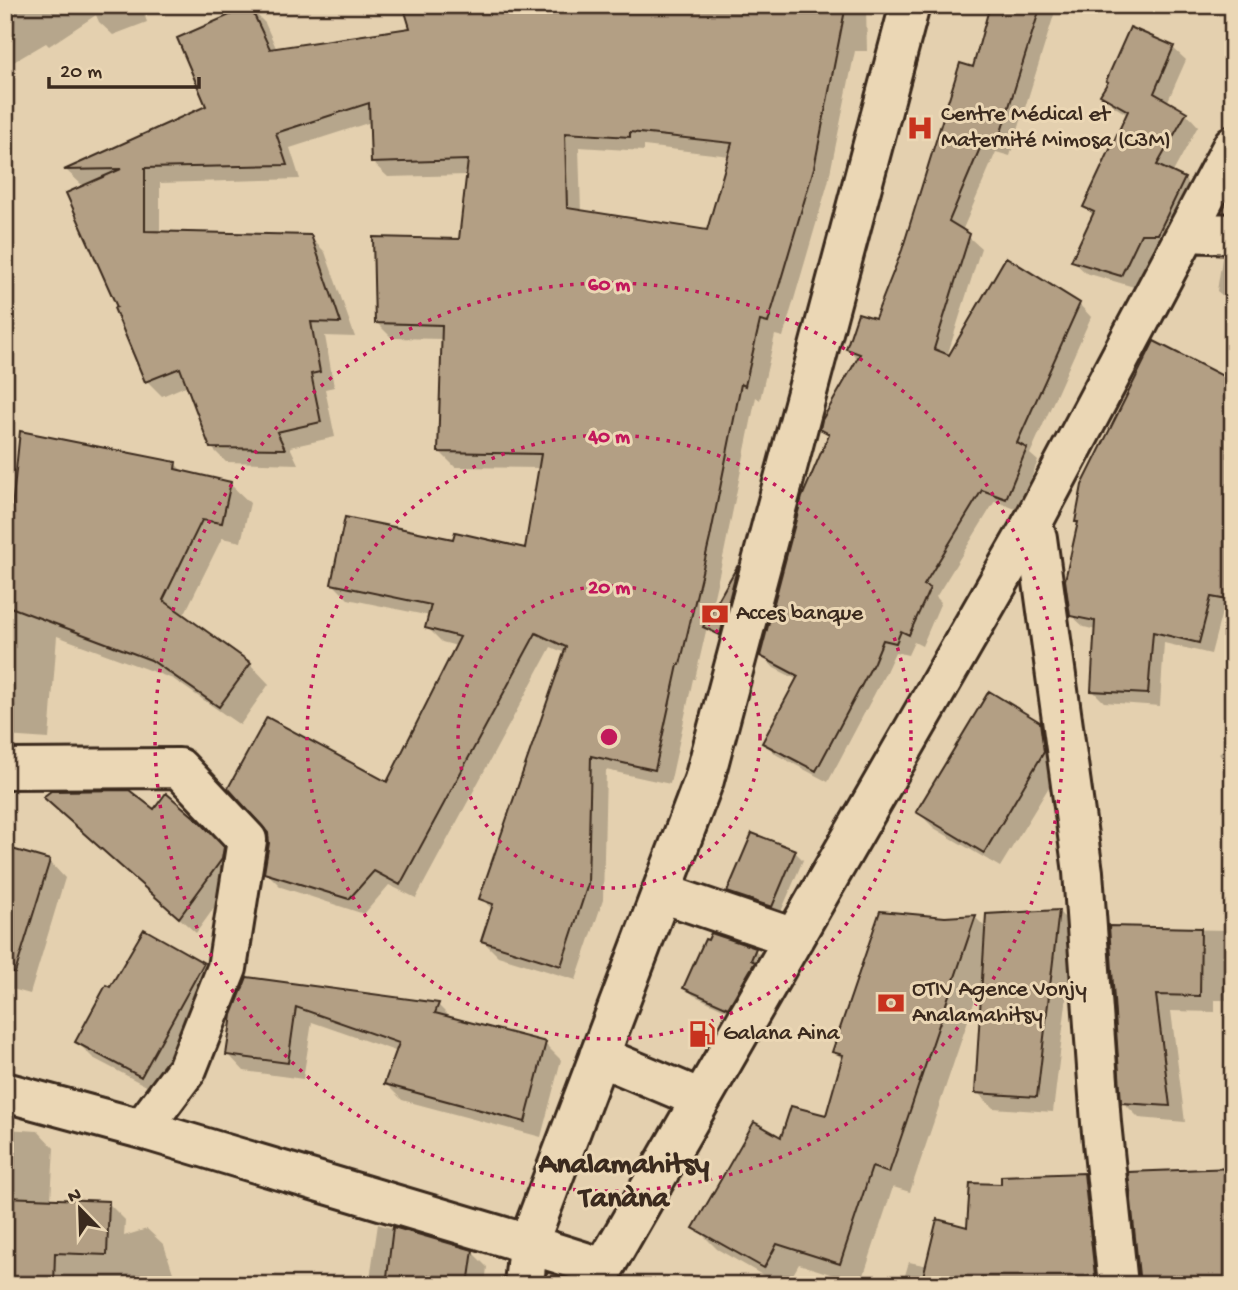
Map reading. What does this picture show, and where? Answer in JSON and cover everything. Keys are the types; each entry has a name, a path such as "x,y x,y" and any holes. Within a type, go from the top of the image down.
{"main road":[{"path":"524,1285 528,1244 704,780 910,5"},
{"path":"5,1092 142,1129 528,1244 597,1276 1032,524 1233,145"},
{"path":"1188,232 1233,234"},
{"path":"1032,524 1037,538 1083,872 1101,1123 1118,1285"},
{"path":"5,769 179,768 247,840 227,968 187,1069 142,1129"},
{"path":"662,893 794,938"},
{"path":"600,1056 701,1099"}],"building":[{"path":"403,5 550,5 601,9 601,5 846,5 814,168 768,323 760,321 745,386 741,384 710,538 655,770 591,756 588,884 561,966 481,941 493,904 479,899 566,647 536,633 400,885 374,871 349,899 264,873 268,833 228,788 267,717 387,782 460,637 425,628 431,605 331,584 345,517 453,539 455,532 525,548 541,454 438,452 442,325 375,323 373,237 459,239 468,160 371,163 369,103 276,133 287,165 145,168 145,231 311,235 341,323 311,322 320,372 311,374 321,422 277,432 285,449 210,448 180,368 145,382 114,308 117,307 66,193 121,169 64,170 206,106 177,38 250,6 270,49 410,28","holes":["630,132 732,143 707,230 567,208 565,133 630,137"]},
{"path":"990,5 1041,5 997,145 983,141 949,221 970,234 934,349 949,355 1006,257 1080,303 1017,443 1027,448 1006,499 982,490 924,585 930,588 909,635 901,631 896,643 883,640 816,771 762,743 798,676 760,656 802,497 829,434 820,429 822,420 860,354 846,349 858,313 875,318 902,250 960,63 973,67"},
{"path":"1130,27 1174,46 1154,93 1187,112 1157,165 1185,178 1158,234 1141,234 1121,276 1071,261 1094,212 1083,207 1128,111 1100,95"},
{"path":"1154,341 1233,381 1233,601 1211,597 1199,643 1153,632 1148,694 1091,691 1095,621 1070,616 1065,580 1078,522 1075,522 1082,485"},
{"path":"20,431 176,462 175,469 231,482 222,523 202,520 163,600 251,663 219,707 151,660 5,605 5,577"},
{"path":"738,565 720,635 703,627"},
{"path":"989,691 1040,722 1044,752 984,853 916,812"},
{"path":"129,790 154,809 166,793 224,847 222,859 179,918 43,797 51,791"},
{"path":"752,833 796,850 772,907 727,892"},
{"path":"5,847 50,860 15,973 5,972"},
{"path":"1059,910 1037,1097 975,1093 986,914"},
{"path":"880,911 945,917 976,915 889,1173 872,1167 840,1264 777,1244 764,1268 693,1228 754,1122 781,1137 791,1106 826,1115 843,1055 832,1052"},
{"path":"1109,926 1201,928 1200,996 1156,995 1170,1106 1121,1103"},
{"path":"144,929 204,963 141,1077 75,1042 106,985 110,987"},
{"path":"711,933 756,948 751,960 755,962 728,1008 683,988 705,939 708,940"},
{"path":"247,977 439,1003 435,1013 546,1042 525,1122 384,1084 399,1043 296,1007 288,1063 226,1055 232,1015"},
{"path":"1233,1168 1233,1285 1140,1285 1128,1172"},
{"path":"1084,1173 1096,1285 921,1285 937,1219 967,1227 970,1183 1001,1184 1001,1176"},
{"path":"5,1197 109,1201 107,1255 55,1253 54,1285 5,1285"},
{"path":"393,1227 473,1250 468,1285 386,1285"}],"place":[{"name":"Centre Médical et Maternité Mimosa (C3M)","path":"920,128"},
{"name":"Acces banque","path":"715,614"},
{"name":"OTIV Agence Vonjy Analamahitsy","path":"891,1003"},
{"name":"Galana Aina","path":"702,1034"}],"district":[{"name":"Analamahitsy Tanàna","path":"624,1183"}]}
